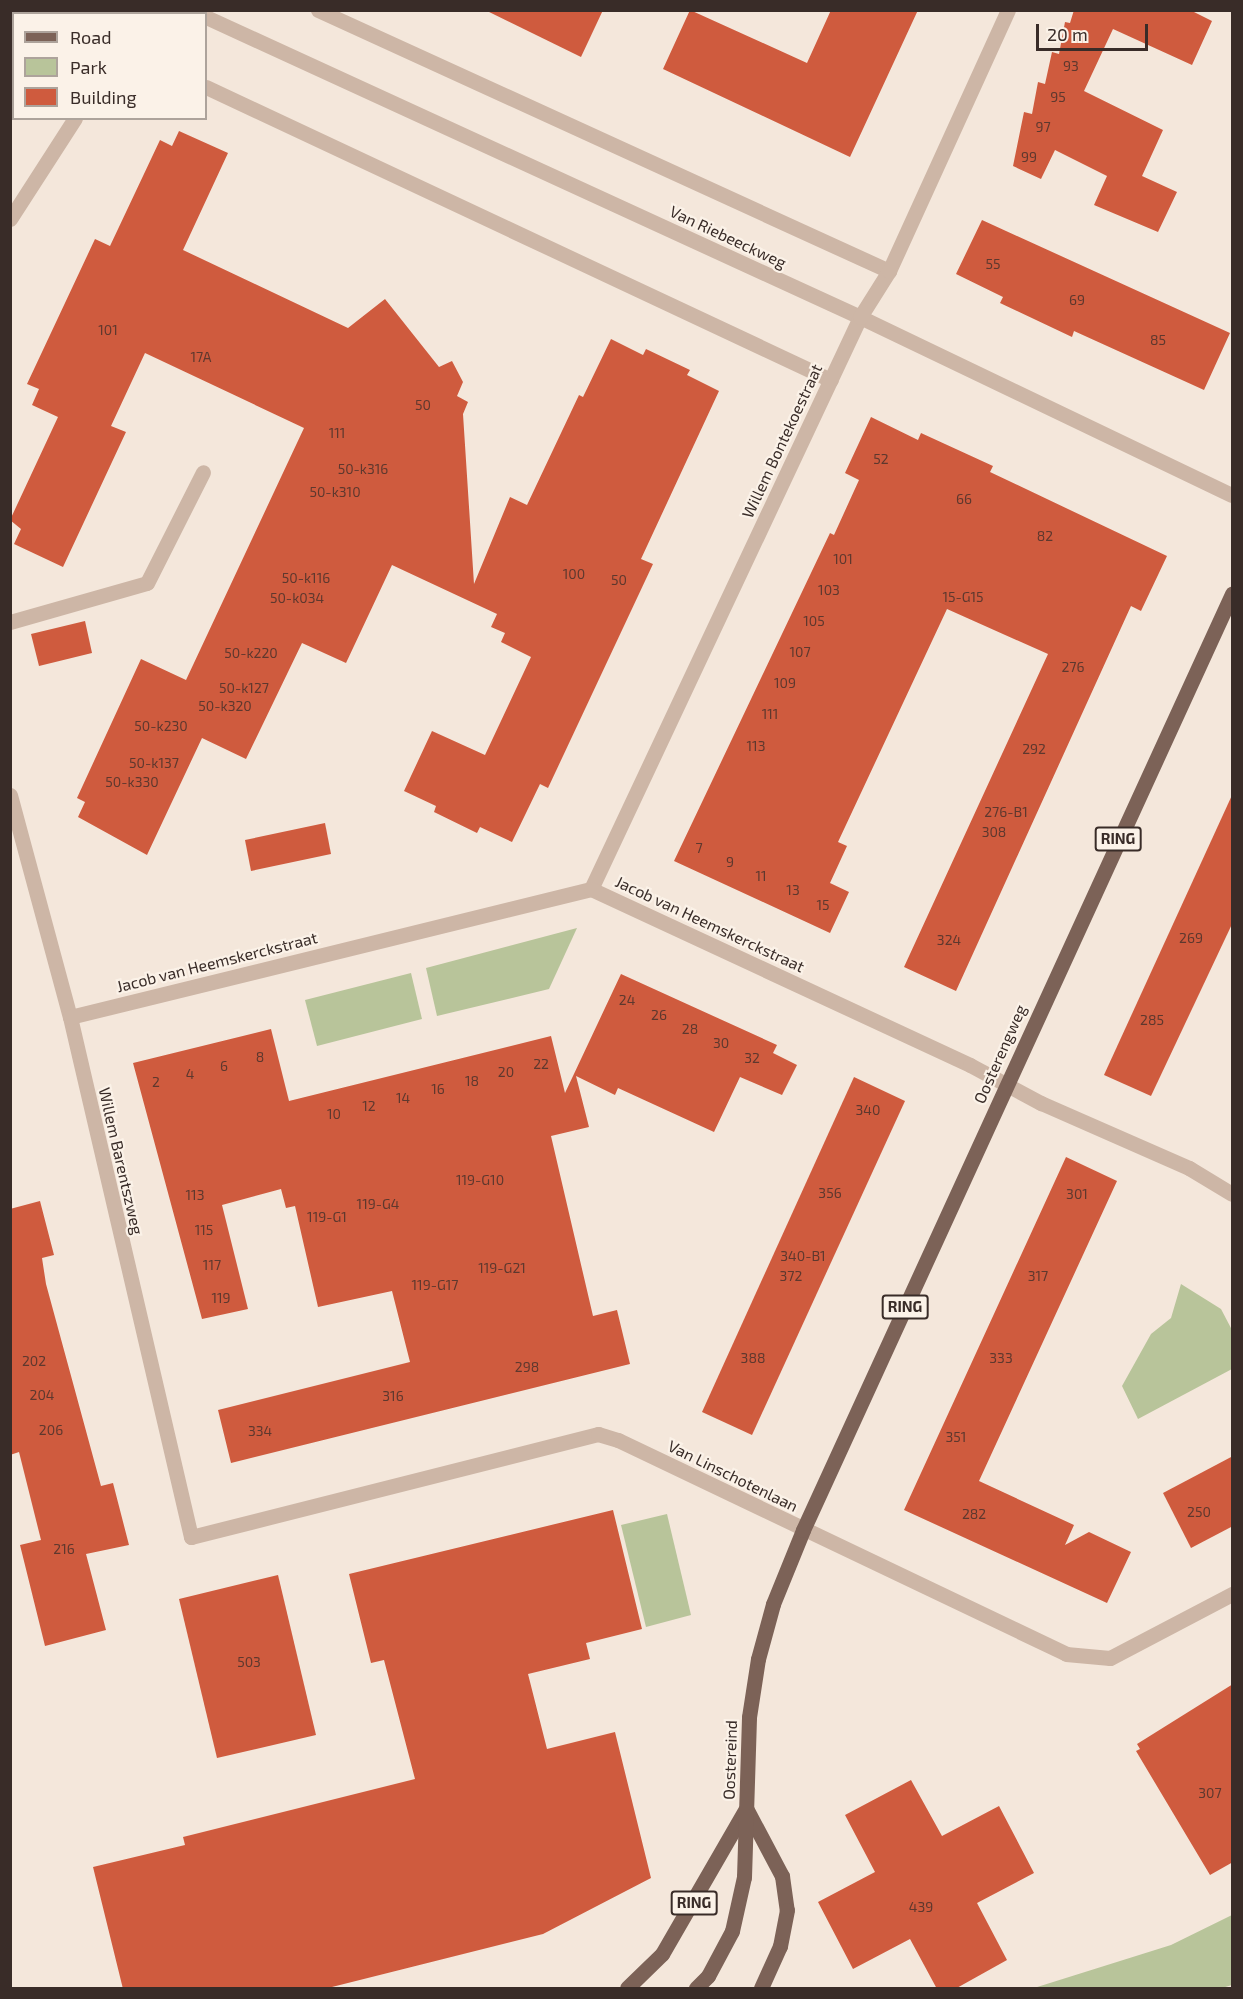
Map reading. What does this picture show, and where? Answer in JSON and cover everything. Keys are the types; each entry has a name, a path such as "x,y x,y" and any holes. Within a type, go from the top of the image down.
{"main road":[{"name":"Oosterengweg","path":"803,1530 1233,594"},
{"name":"Oostereind","path":"696,1989 708,1976 732,1931 744,1877 749,1717 758,1659 773,1604 803,1530"},
{"name":"RING","path":"627,1989 662,1954 746,1808"},
{"name":"RING","path":"746,1808 782,1876 787,1910 780,1946 761,1989"}],"street":[{"path":"318,10 889,271"},
{"name":"Willem Bontekoestraat","path":"591,889 860,317 889,271 1008,10"},
{"name":"Van Riebeeckweg","path":"207,17 860,317 1233,495"},
{"path":"207,87 831,380"},
{"path":"10,219 74,120"},
{"path":"10,622 147,583 203,472"},
{"name":"Willem Barentszweg","path":"10,795 14,828 70,1017 191,1537"},
{"name":"Jacob van Heemskerckstraat","path":"70,1017 591,889 1189,1168 1233,1194"},
{"name":"Van Linschotenlaan","path":"191,1537 598,1434 618,1440 1066,1654 1110,1658 1233,1594"}],"green space":[{"path":"577,928 549,989 437,1016 426,968"},
{"path":"411,973 422,1019 317,1046 305,1000"},
{"path":"1181,1284 1221,1309 1232,1330 1232,1369 1138,1419 1122,1386 1151,1334 1171,1318"},
{"path":"667,1514 691,1615 646,1627 621,1525"},
{"path":"1232,1915 1232,1985 1222,1988 1034,1988 1171,1945"}],"building":[{"path":"485,10 603,10 581,57"},
{"path":"690,10 807,63 831,10 918,10 850,157 663,69"},
{"path":"1074,10 1190,10 1212,21 1192,65 1113,29 1084,91 1163,130 1142,176 1177,192 1158,232 1094,205 1107,176 1055,150 1041,179 1013,166 1024,112 1032,114 1038,82 1045,84 1052,52 1059,54 1065,22 1070,23"},
{"path":"179,131 228,153 183,250 348,328 385,299 439,367 452,361 463,382 457,396 468,402 463,414 474,584 510,497 527,505 579,395 583,397 611,339 643,355 646,349 690,370 687,375 719,391 641,559 653,564 548,788 540,784 512,842 480,827 477,833 434,812 436,806 404,791 432,731 485,755 531,657 501,642 505,633 491,627 497,614 392,565 346,663 302,643 246,759 202,738 147,855 78,817 85,802 77,798 141,659 186,680 304,428 145,353 111,426 126,432 63,567 14,544 21,529 10,520 58,417 32,405 39,389 27,384 95,239 110,246 160,140 172,146"},
{"path":"982,220 1230,333 1204,390 1074,331 1072,337 1000,303 1003,297 956,274"},
{"path":"871,417 918,440 921,433 993,466 990,472 1167,556 1141,611 1131,606 956,991 904,967 1048,654 947,609 838,842 847,846 830,883 849,892 830,933 674,861 830,533 834,535 859,480 845,473"},
{"path":"85,621 92,653 39,666 31,634"},
{"path":"1233,793 1233,922 1151,1096 1104,1075"},
{"path":"325,823 331,854 251,871 245,840"},
{"path":"621,974 777,1045 773,1053 797,1065 782,1095 740,1077 714,1132 618,1088 615,1095 576,1076 589,1127 551,1136 593,1316 617,1310 630,1364 231,1463 218,1410 410,1362 392,1291 318,1307 295,1206 286,1208 281,1189 222,1205 248,1309 202,1319 133,1063 271,1029 289,1101 551,1036 565,1093"},
{"path":"854,1077 905,1101 752,1435 702,1412"},
{"path":"1066,1157 1117,1181 979,1481 1074,1525 1065,1545 1089,1532 1131,1552 1107,1603 904,1510"},
{"path":"40,1201 54,1255 42,1258 46,1284 101,1486 113,1483 129,1545 86,1554 106,1630 45,1646 20,1545 41,1540 19,1452 10,1455 10,1209"},
{"path":"1233,1456 1233,1526 1191,1548 1163,1493"},
{"path":"613,1510 642,1629 586,1643 590,1659 528,1674 547,1749 615,1732 651,1878 543,1934 324,1989 123,1989 93,1867 185,1845 183,1837 415,1779 384,1660 371,1663 349,1574"},
{"path":"278,1575 316,1735 217,1758 179,1599"},
{"path":"1233,1684 1233,1862 1210,1875 1136,1751 1140,1749 1137,1744"},
{"path":"911,1780 942,1836 999,1806 1034,1873 977,1903 1007,1960 955,1989 937,1989 910,1939 853,1969 818,1902 875,1872 845,1815"}]}
